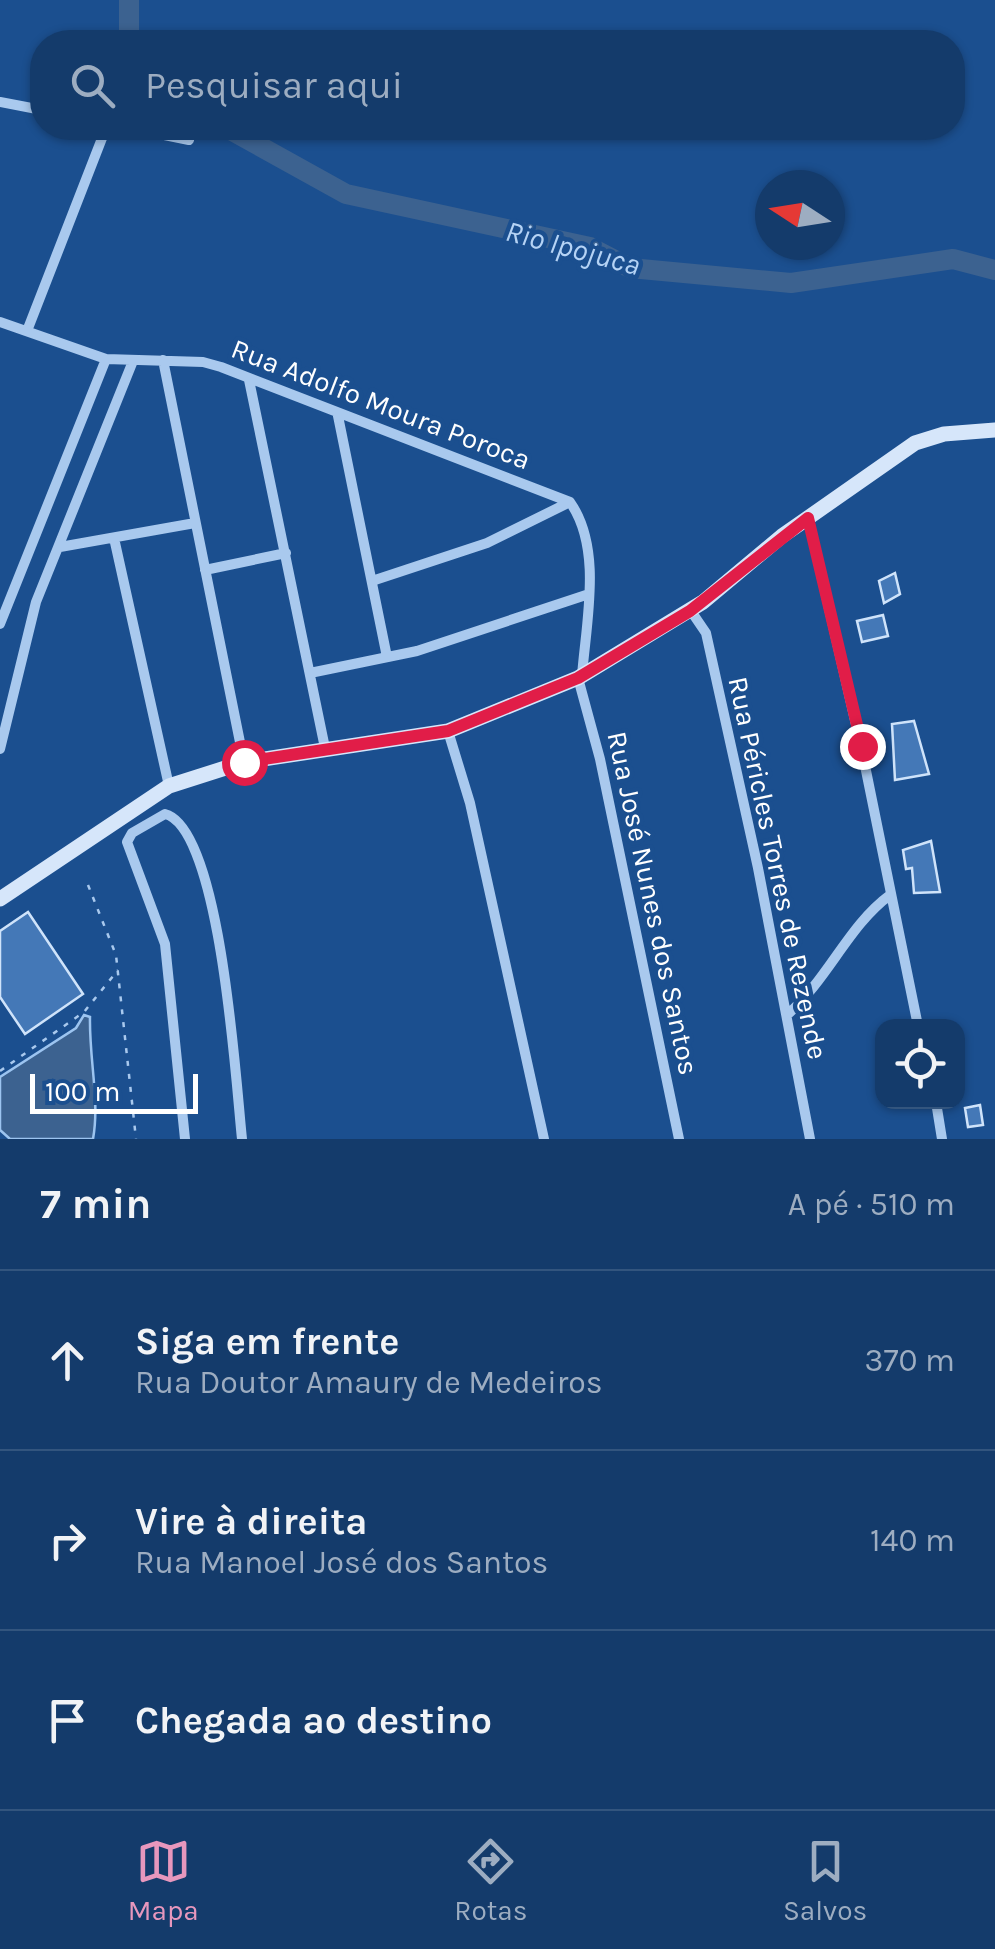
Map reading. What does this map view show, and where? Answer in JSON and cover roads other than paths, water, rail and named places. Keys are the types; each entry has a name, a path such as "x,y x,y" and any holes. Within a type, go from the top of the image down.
{"street":[{"path":"0,102 30,108"},
{"path":"27,331 101,140"},
{"name":"Rua Adolfo Moura Poroca","path":"0,322 106,359 203,362 570,502"},
{"path":"0,624 106,359"},
{"path":"163,360 244,762"},
{"path":"0,749 22,648 134,361"},
{"path":"249,380 325,748"},
{"path":"338,416 387,657"},
{"path":"0,898 168,786 244,762 448,731 580,677 690,611 808,518 915,443 944,434 995,430"},
{"path":"372,581 487,544 570,502 586,531 588,594 580,677"},
{"path":"808,518 862,746 917,1019"},
{"path":"60,547 195,523"},
{"path":"114,538 168,786"},
{"path":"205,570 286,552"},
{"path":"310,673 387,657 588,594"},
{"name":"Rua Péricles Torres de Rezende","path":"690,611 706,633 810,1139"},
{"name":"Rua José Nunes dos Santos","path":"580,677 605,778 679,1139"},
{"path":"448,731 474,819 544,1139"},
{"path":"185,1139 164,944 128,842 132,833 158,817 174,817 198,862 216,917 242,1139"},
{"path":"787,1015 833,966 861,920 890,895"},
{"path":"937,1109 942,1139"}],"water":[{"path":"84,1015 90,1017 93,1139 10,1139 0,1130 0,1077 76,1028"}],"waterway":[{"name":"Rio Ipojuca","path":"129,0 129,30"},
{"name":"Rio Ipojuca","path":"249,140 346,194 590,247 630,268 791,283 953,259 995,270"}]}
